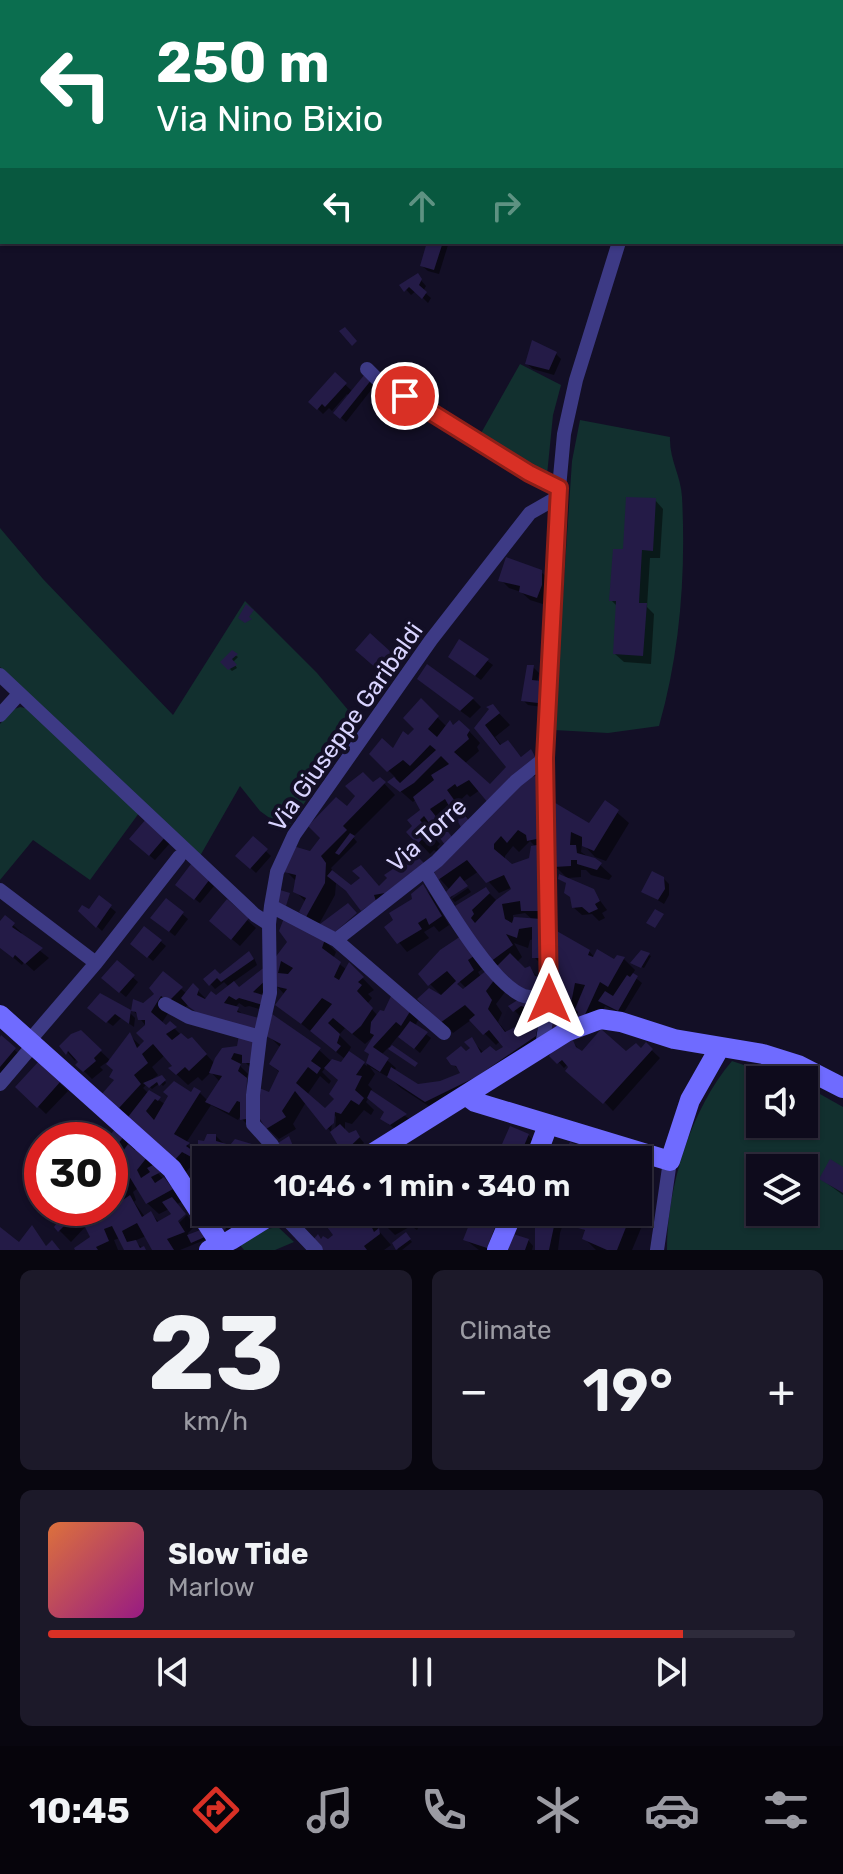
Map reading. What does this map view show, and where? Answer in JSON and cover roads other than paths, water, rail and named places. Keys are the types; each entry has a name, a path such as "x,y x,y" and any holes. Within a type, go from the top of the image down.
{"street":[{"path":"542,1047 549,999 545,758 558,492 564,434 576,380 618,244"},
{"path":"367,369 378,380 558,492"},
{"name":"Via Giuseppe Garibaldi","path":"273,1146 253,1124 253,1095 260,1037 270,993 269,924 277,872 294,835 431,640 530,513 558,492"},
{"path":"0,675 255,915 269,924"},
{"path":"0,715 19,694"},
{"name":"Via Torre","path":"336,940 425,871 516,781 545,758"},
{"path":"0,1084 179,857"},
{"path":"425,871 466,936 495,973 522,995 549,999"},
{"path":"0,890 96,963"},
{"path":"271,906 336,940 444,1033"},
{"path":"165,1004 189,1017 260,1037"},
{"path":"0,1015 172,1169 224,1246 256,1226"},
{"path":"385,1146 566,1032 601,1019 674,1039 763,1054 798,1065 843,1088"},
{"path":"657,1250 670,1161 690,1100 720,1047"},
{"path":"467,1096 475,1102 670,1161"},
{"path":"540,1146 548,1125"},
{"path":"292,1226 316,1250"},
{"path":"497,1250 507,1226"}]}
